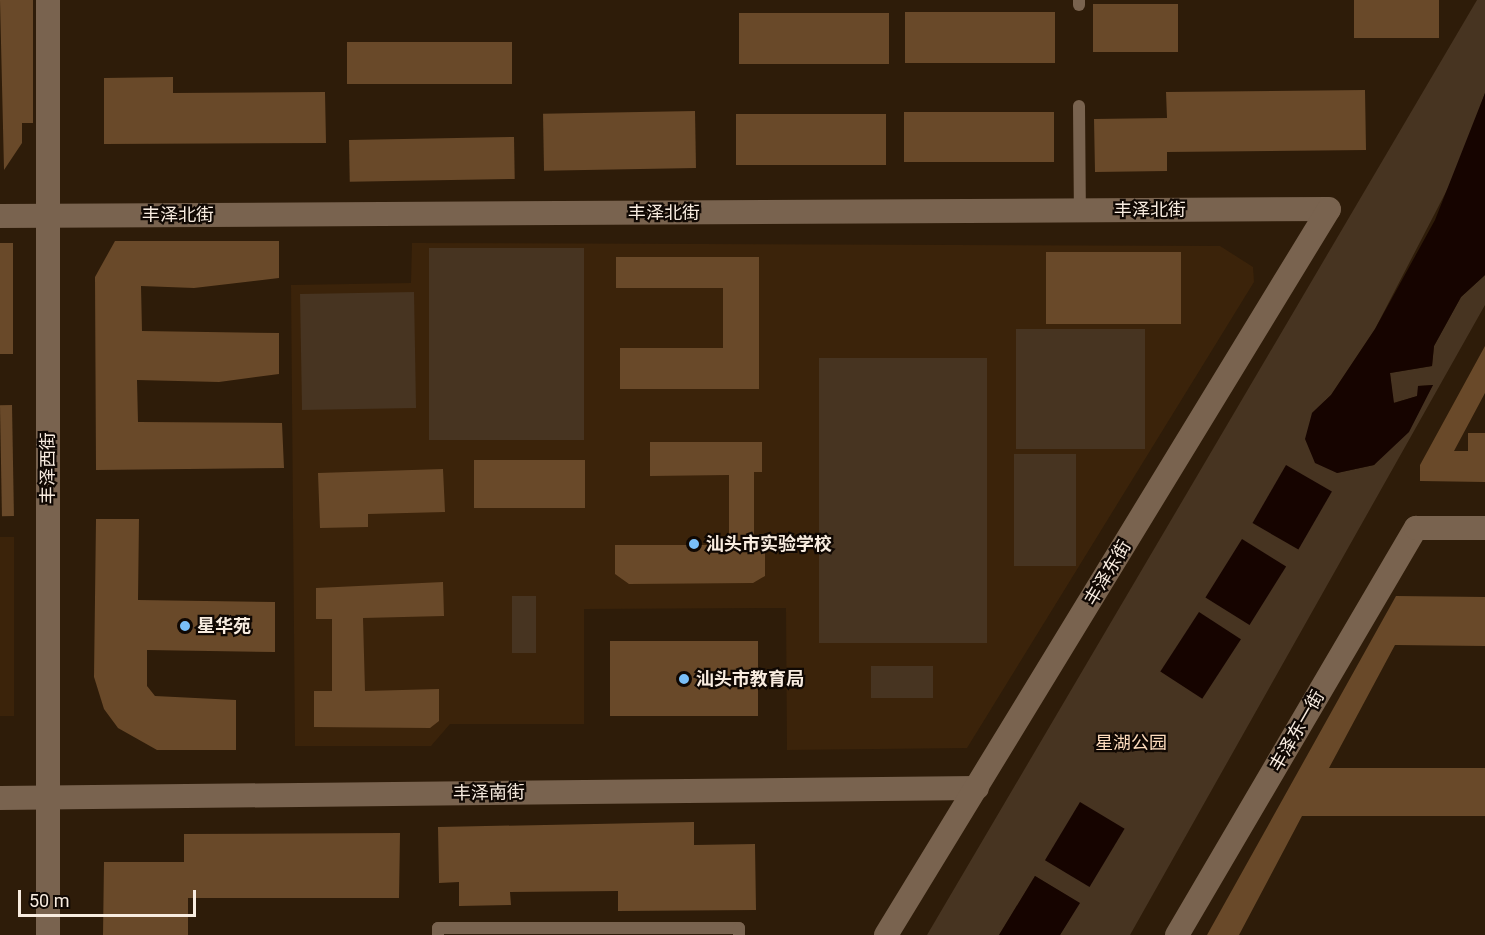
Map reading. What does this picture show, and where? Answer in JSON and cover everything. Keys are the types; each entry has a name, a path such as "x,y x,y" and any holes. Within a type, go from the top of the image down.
{"street":[{"name":"丰泽西街","path":"48,0 48,935"},
{"name":"丰泽北街","path":"0,216 1329,209"},
{"name":"丰泽东街","path":"886,935 1329,209"},
{"name":"丰泽东一街","path":"1177,935 1416,528 1485,528"},
{"name":"丰泽南街","path":"0,798 977,788"}],"lane":[{"path":"1079,106 1080,211"},
{"path":"438,935 438,928 739,928 740,935"}],"shaded area":[{"path":"1485,93 1485,275 1461,297 1434,346 1432,366 1390,373 1394,403 1417,396 1418,386 1433,385 1409,432 1374,465 1337,473 1315,463 1305,439 1312,413 1331,395 1375,329 1435,220"},
{"name":"汕头市实验学校","path":"412,243 1220,246 1253,267 1254,282 967,748 787,750 786,608 584,609 584,724 450,724 431,746 295,746 291,285 411,283"},
{"path":"1286,465 1332,492 1298,550 1252,523"},
{"path":"0,537 14,537 14,716 0,716"},
{"path":"1242,539 1286,567 1250,625 1205,598"},
{"path":"1199,612 1241,639 1202,699 1160,672"},
{"path":"1080,802 1125,829 1090,887 1045,860"},
{"path":"1035,876 1080,903 1060,935 999,935"}],"green space":[{"name":"星湖公园","path":"1477,0 1485,0 1485,93 1462,161 1375,329 1331,395 1312,413 1337,473 1374,465 1422,404 1433,385 1418,386 1418,396 1393,403 1390,373 1432,366 1434,346 1461,297 1485,275 1485,305 1130,935 1060,935 1079,903 1035,876 999,935 927,935"},
{"path":"429,248 584,248 584,440 429,440"},
{"path":"414,292 416,408 302,410 300,294"},
{"path":"1016,329 1145,329 1145,449 1016,449"},
{"path":"819,358 987,358 987,643 819,643"},
{"path":"1014,454 1076,454 1076,566 1014,566"},
{"path":"512,596 536,596 536,653 512,653"},
{"path":"871,666 933,666 933,698 871,698"}],"building":[{"path":"0,0 33,0 33,123 22,123 22,143 4,170"},
{"path":"1354,0 1439,0 1439,38 1354,38"},
{"path":"1093,4 1178,4 1178,52 1093,52"},
{"path":"905,12 1055,12 1055,63 905,63"},
{"path":"739,13 889,13 889,64 739,64"},
{"path":"347,42 512,42 512,84 347,84"},
{"path":"173,77 173,93 325,92 326,143 104,144 104,78"},
{"path":"1365,90 1366,150 1167,152 1167,171 1095,172 1094,119 1167,118 1166,92"},
{"path":"695,111 696,168 544,171 543,114"},
{"path":"904,112 1054,112 1054,162 904,162"},
{"path":"736,114 886,114 886,165 736,165"},
{"path":"514,137 515,179 350,182 349,140"},
{"path":"115,241 279,241 279,278 194,288 141,286 142,331 279,333 279,374 219,382 137,380 138,422 282,423 284,468 96,470 95,277"},
{"path":"0,243 13,243 13,354 0,354"},
{"path":"1046,252 1181,252 1181,324 1046,324"},
{"path":"616,257 759,257 759,389 620,389 620,348 723,348 723,288 616,288"},
{"path":"1485,346 1485,393 1454,451 1468,451 1468,433 1485,433 1485,482 1420,481 1420,465"},
{"path":"0,405 12,405 14,516 2,516"},
{"path":"650,442 762,442 762,472 754,472 754,543 765,543 765,576 753,583 629,584 615,574 615,545 729,545 729,475 650,476"},
{"path":"474,460 585,460 585,508 474,508"},
{"path":"443,469 445,512 368,514 368,527 320,528 318,473"},
{"name":"星华苑","path":"96,519 139,519 138,600 275,602 275,652 147,650 147,686 155,696 236,700 236,750 157,750 118,728 104,709 94,677"},
{"path":"443,582 444,616 363,618 365,691 439,689 439,721 430,728 314,727 314,691 332,691 332,619 316,619 316,588"},
{"path":"1396,596 1485,597 1485,646 1395,645 1329,768 1485,768 1485,816 1302,816 1239,935 1207,935"},
{"name":"汕头市教育局","path":"610,641 758,641 758,716 610,716"},
{"path":"694,822 694,845 755,844 756,910 618,911 618,891 510,892 511,905 459,906 459,882 439,883 438,827"},
{"path":"400,833 399,898 188,898 188,935 103,935 104,862 184,862 184,834"}],"place":[{"name":"汕头市实验学校","path":"694,544"},
{"name":"星华苑","path":"185,626"},
{"name":"汕头市教育局","path":"684,679"}]}
